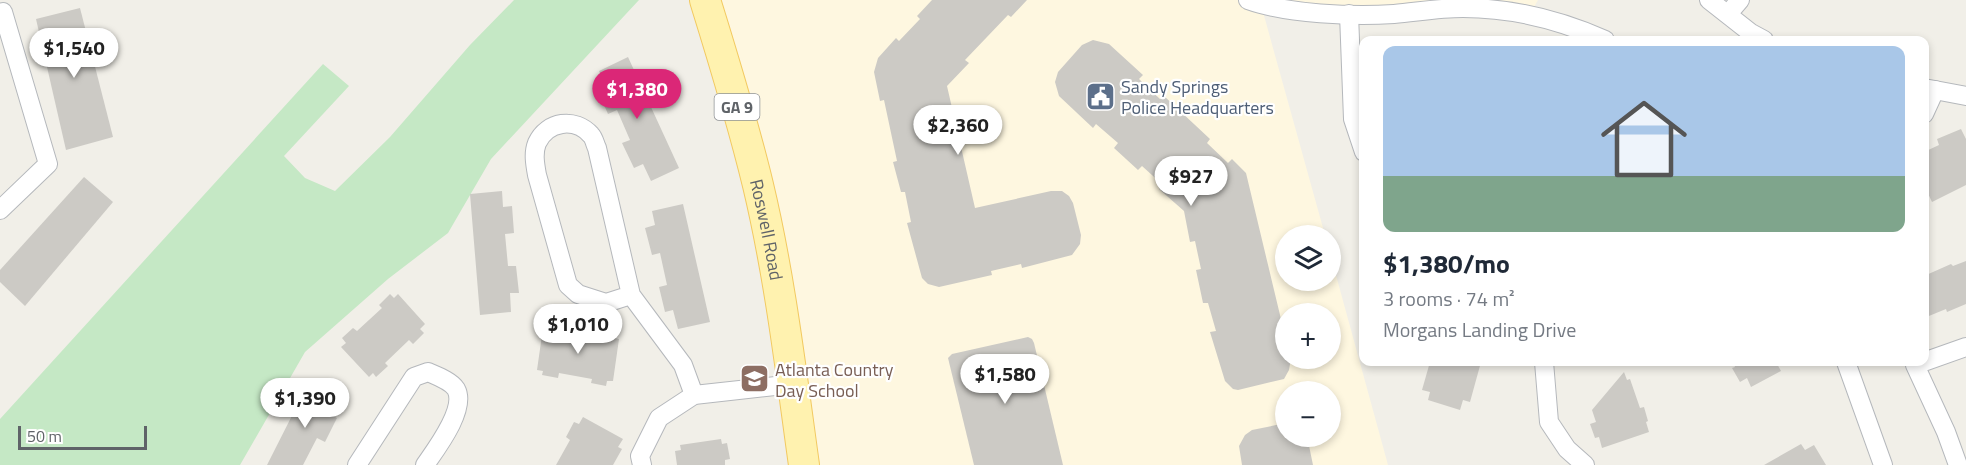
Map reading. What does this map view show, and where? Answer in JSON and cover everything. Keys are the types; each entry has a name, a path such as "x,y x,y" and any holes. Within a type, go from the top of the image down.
{"main road":[{"name":"Roswell Road","path":"705,0 732,87 758,186 777,282 804,465"}],"street":[{"path":"1248,0 1315,14 1394,14 1428,9 1464,8 1499,10 1539,17 1596,36"},
{"path":"1709,0 1734,7 1751,33 1757,36"},
{"path":"0,13 3,12 48,164 0,209"},
{"path":"1349,14 1353,119 1359,137"},
{"path":"1930,89 1966,96"},
{"path":"631,295 606,303 578,294 567,285 534,157 536,144 541,136 557,123 570,123 592,136 597,148 631,295 683,365 693,395"},
{"path":"1929,360 1966,347"},
{"path":"1544,366 1548,422 1567,449 1584,465"},
{"path":"1847,366 1883,465"},
{"path":"1915,366 1946,432 1958,465"},
{"path":"357,465 414,376 428,372 443,379 456,389 459,404 452,422 425,465"},
{"path":"642,465 640,456 659,418 693,395 793,384"}],"shaded area":[{"path":"713,0 1538,0 1534,7 1263,12 1322,225 1275,225 1275,291 1340,291 1359,366 1388,465 807,465"}],"green space":[{"path":"514,0 639,0 491,159 448,233 388,279 305,352 240,465 0,465 0,419 323,64 349,86 284,156 305,178 335,191 390,137 470,45"}],"building":[{"path":"932,0 1027,0 1011,17 1008,15 965,60 969,63 947,86 975,208 1051,191 1062,191 1073,203 1081,235 1080,244 1072,255 1022,268 1021,264 991,271 992,275 939,287 928,284 922,278 907,223 911,222 905,192 901,192 893,162 897,161 884,100 880,101 874,72 878,58 896,38 899,41 920,19 917,16"},
{"path":"80,8 113,137 66,150 36,19"},
{"path":"1093,40 1109,44 1143,75 1139,79 1160,99 1164,96 1210,139 1207,143 1228,163 1232,159 1246,173 1277,303 1275,303 1275,369 1289,369 1284,379 1238,390 1233,389 1225,381 1210,332 1216,331 1208,303 1203,303 1196,270 1201,269 1195,241 1190,242 1184,211 1159,189 1163,185 1142,166 1138,170 1114,148 1118,143 1096,124 1093,128 1059,96 1055,82 1058,72 1082,45"},
{"path":"628,57 679,168 651,181 643,164 634,168 622,143 630,140 617,110 608,114 597,89 606,84 599,71"},
{"path":"1961,129 1966,139 1966,185 1932,202 1929,196 1929,150 1939,145 1937,139"},
{"path":"84,177 113,202 25,306 0,282 0,270"},
{"path":"502,191 503,207 512,206 514,233 505,234 508,266 516,266 519,293 510,293 511,312 480,315 470,194"},
{"path":"683,204 710,322 678,329 673,310 665,312 659,287 667,285 660,253 652,255 645,228 655,225 652,211"},
{"path":"1966,261 1966,304 1929,316 1929,274 1951,264 1953,266"},
{"path":"390,294 394,298 398,294 425,324 420,329 424,333 413,344 409,340 385,363 388,366 376,377 373,373 369,377 341,347 346,343 342,338 353,328 357,331 382,308 379,305"},
{"path":"550,324 565,326 565,330 598,336 598,331 615,334 615,338 619,339 613,381 607,381 606,386 591,383 592,379 559,373 558,378 542,375 543,371 537,370 543,328 549,329"},
{"path":"1028,337 1034,343 1063,465 974,465 948,358 952,354"},
{"path":"1429,366 1480,366 1470,402 1463,400 1460,410 1428,400 1430,392 1422,390"},
{"path":"1778,366 1781,371 1751,387 1747,378 1740,382 1732,368"},
{"path":"1624,372 1627,380 1630,379 1640,408 1644,407 1649,432 1602,448 1599,437 1595,438 1590,424 1596,422 1592,410"},
{"path":"307,386 336,400 329,414 337,418 325,442 317,438 303,465 267,465"},
{"path":"583,417 623,439 618,447 622,449 613,465 556,465 570,440 566,437 574,422 579,424"},
{"path":"1275,425 1275,447 1309,447 1313,465 1242,465 1239,446 1245,435 1252,430"},
{"path":"721,439 722,444 727,443 730,459 725,460 725,465 677,465 675,451 681,450 680,445"},
{"path":"1801,444 1805,450 1814,445 1826,465 1764,465"}],"place":[{"name":"Sandy Springs Police Headquarters","path":"1100,96"},
{"name":"Atlanta Country Day School","path":"754,379"}]}
